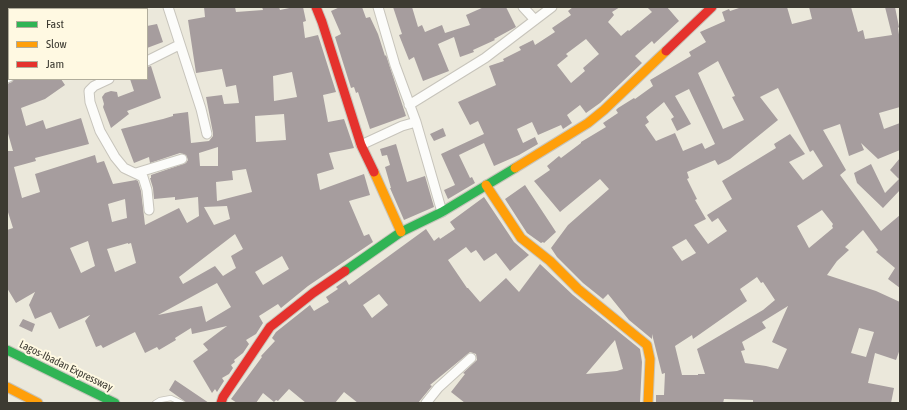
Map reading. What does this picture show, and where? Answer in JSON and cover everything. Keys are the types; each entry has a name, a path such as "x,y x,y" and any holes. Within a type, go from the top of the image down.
{"main road":[{"path":"316,7 327,36 361,145 401,232"},
{"path":"221,403 223,396 270,328 313,293 401,232 442,212 588,124 712,7"},
{"path":"486,185 521,238 550,261 578,289 646,345 650,359 648,403"},
{"name":"Lagos-Ibadan Expressway","path":"7,350 115,403"},
{"path":"7,387 38,403"}],"street":[{"path":"168,7 179,45 201,109 207,134"},
{"path":"378,7 395,65 416,122 442,212"},
{"path":"523,7 535,20"},
{"path":"410,105 484,58 552,7"},
{"path":"148,60 179,45"},
{"path":"107,80 94,86 89,91 90,102 100,131 114,157 124,168 143,177 147,190 149,210"},
{"path":"361,145 402,126 416,122"},
{"path":"136,173 182,159"},
{"path":"426,403 438,388 471,358"}],"lane":[{"path":"156,403 160,400 171,398 182,403"}],"building":[{"path":"204,7 235,7 236,12 263,10 262,7 279,7 280,10 303,7 306,21 303,22 305,38 318,35 336,92 323,95 328,122 344,119 354,148 329,153 334,169 317,174 320,190 364,174 370,195 349,201 364,236 369,234 373,242 308,286 281,308 278,304 259,316 263,323 256,334 246,340 249,344 243,353 234,360 235,362 231,365 233,368 229,374 222,378 224,381 217,392 215,389 212,393 193,361 208,350 203,344 227,326 192,334 191,328 175,338 176,340 159,350 157,347 145,353 135,332 103,348 101,345 96,347 85,321 90,315 59,329 51,312 35,319 29,305 35,292 16,303 7,288 7,230 13,228 7,209 7,151 13,151 7,130 7,84 13,80 62,80 65,85 45,99 21,108 26,126 43,120 46,129 81,118 89,144 35,158 36,161 14,167 22,198 40,192 35,174 95,155 97,163 104,161 113,184 136,180 138,181 141,191 145,225 179,208 187,223 199,216 198,197 175,200 175,197 154,199 150,178 151,175 186,163 188,160 186,155 180,153 150,163 149,157 134,163 121,129 163,119 173,116 173,114 188,112 191,143 209,141 213,136 213,133 206,97 222,95 224,104 239,103 236,85 226,87 222,69 196,73 188,20 205,17","holes":["292,72 297,97 274,101 273,76","284,114 286,140 256,142 255,116","218,147 218,166 200,166 199,153","246,169 252,192 217,201 216,182 233,180 232,171","125,199 127,218 112,222 108,204","227,206 230,219 214,225 204,207","235,234 243,249 231,256 236,268 223,276 215,266 183,284 179,277","88,241 95,266 81,273 70,248","131,243 136,263 115,272 107,249","282,256 289,269 263,285 255,272","217,283 231,307 206,322 202,306 158,315"]},
{"path":"340,7 362,7 366,18 370,17 378,34 385,56 386,55 406,116 370,129 358,92 356,93 354,87 351,88 335,37 341,34 331,11"},
{"path":"393,7 412,7 418,27 422,25 425,32 442,25 445,33 470,25 466,15 484,7 506,7 516,27 494,39 495,40 473,50 474,52 460,57 454,37 438,44 449,71 423,81 414,57 409,60 399,35 402,34"},
{"path":"573,7 620,7 612,12 614,15 608,22 621,36 652,12 647,7 667,7 679,21 654,44 652,41 635,56 642,63 600,103 586,113 580,105 567,115 572,123 563,129 561,125 538,135 532,122 517,129 523,143 535,137 538,144 519,155 494,166 484,143 459,155 470,178 472,177 475,183 448,199 444,190 455,185 441,154 484,134 478,121 470,125 458,102 496,85 489,66 504,61 503,59 521,50 519,47 533,40 535,45 555,32 552,28 571,15 568,11","holes":["586,39 599,54 583,68 585,71 571,83 557,65 568,56 566,54"]},
{"path":"742,7 787,7 792,24 812,19 809,7 851,7 858,32 863,30 865,39 892,35 885,7 895,7 900,41 900,107 879,113 884,129 900,123 900,150 878,159 861,143 864,150 849,156 840,124 823,130 846,170 840,175 881,231 900,215 900,288 888,279 895,268 876,252 878,250 863,230 845,247 849,250 837,261 827,275 876,291 900,302 900,349 896,360 875,353 868,383 894,388 891,403 753,403 753,400 724,399 723,403 656,403 656,395 664,395 665,373 662,374 652,334 652,339 629,320 608,294 603,299 583,283 557,257 551,248 568,225 609,189 600,179 560,212 534,181 550,170 547,166 559,156 561,158 581,142 606,127 603,123 618,113 616,110 618,108 634,98 635,99 653,86 650,80 691,56 689,52 706,42 700,32 725,21 722,12 729,9 730,11","holes":["718,61 735,96 732,97 744,120 723,129 698,73","778,88 810,152 813,150 823,166 803,180 789,162 805,154 790,134 774,144 776,148 722,181 732,199 707,215 712,222 718,218 727,231 708,244 694,225 706,219 695,200 697,199 687,179 689,178 687,172 715,160 718,165 730,159 778,120 760,97","689,89 715,144 705,149 702,143 683,151 675,133 656,141 645,125 649,122 646,117 664,102 674,117 671,119 677,131 691,124 675,96","822,210 833,224 833,228 809,248 797,226","686,239 696,253 682,261 672,247","757,277 761,283 763,282 775,300 763,310 697,349 705,374 682,375 675,346 692,335 693,339 747,301 740,289","788,306 772,342 787,349 778,369 745,363 741,351 745,350 742,342 766,328 762,322","859,328 874,332 866,357 851,353"]},
{"path":"157,24 163,42 148,48 148,26"},
{"path":"151,66 161,98 127,111 129,114 111,128 103,107 104,104 102,97 105,93 111,91 117,92 118,97 134,91 130,80 148,80 148,67"},
{"path":"443,128 446,136 434,141 430,134"},
{"path":"396,144 407,182 425,176 434,207 404,220 390,188 385,167 390,165 387,155 382,156 380,149"},
{"path":"900,158 900,190 883,208 857,183 854,173 871,164 885,193 899,179 890,170"},
{"path":"525,185 556,232 544,243 541,243 527,233 505,199"},
{"path":"484,197 514,242 529,255 510,271 496,253 484,261 476,250 471,253 466,247 448,260 467,288 480,302 506,278 519,292 540,264 573,295 640,349 642,362 640,403 465,403 451,392 465,374 463,373 477,360 476,354 470,352 430,385 432,386 418,403 358,403 344,392 335,403 306,403 289,389 278,401 276,400 274,402 263,393 256,403 237,403 231,399 262,357 261,356 275,341 272,338 276,332 310,305 314,311 329,302 326,297 338,289 336,287 346,280 349,285 426,229 434,241 439,237 440,239 455,229 450,222","holes":["379,294 388,305 372,318 363,305","615,340 623,369 586,374"]},
{"path":"23,319 35,324 32,332 19,326"},
{"path":"175,380 209,403 187,403 169,390"}],"traffic: fast":[{"path":"345,271 401,232 442,212 515,168"},
{"path":"7,350 115,403"}],"traffic: slow":[{"path":"515,168 588,123 604,110 666,51"},
{"path":"374,172 401,232"},
{"path":"486,185 521,238 550,261 578,289 647,345 650,359 648,403"},
{"path":"7,387 38,403"}],"traffic: jam":[{"path":"316,7 361,145 374,172"},
{"path":"666,51 712,7"},
{"path":"221,403 223,397 270,327 313,293 345,271"}]}
